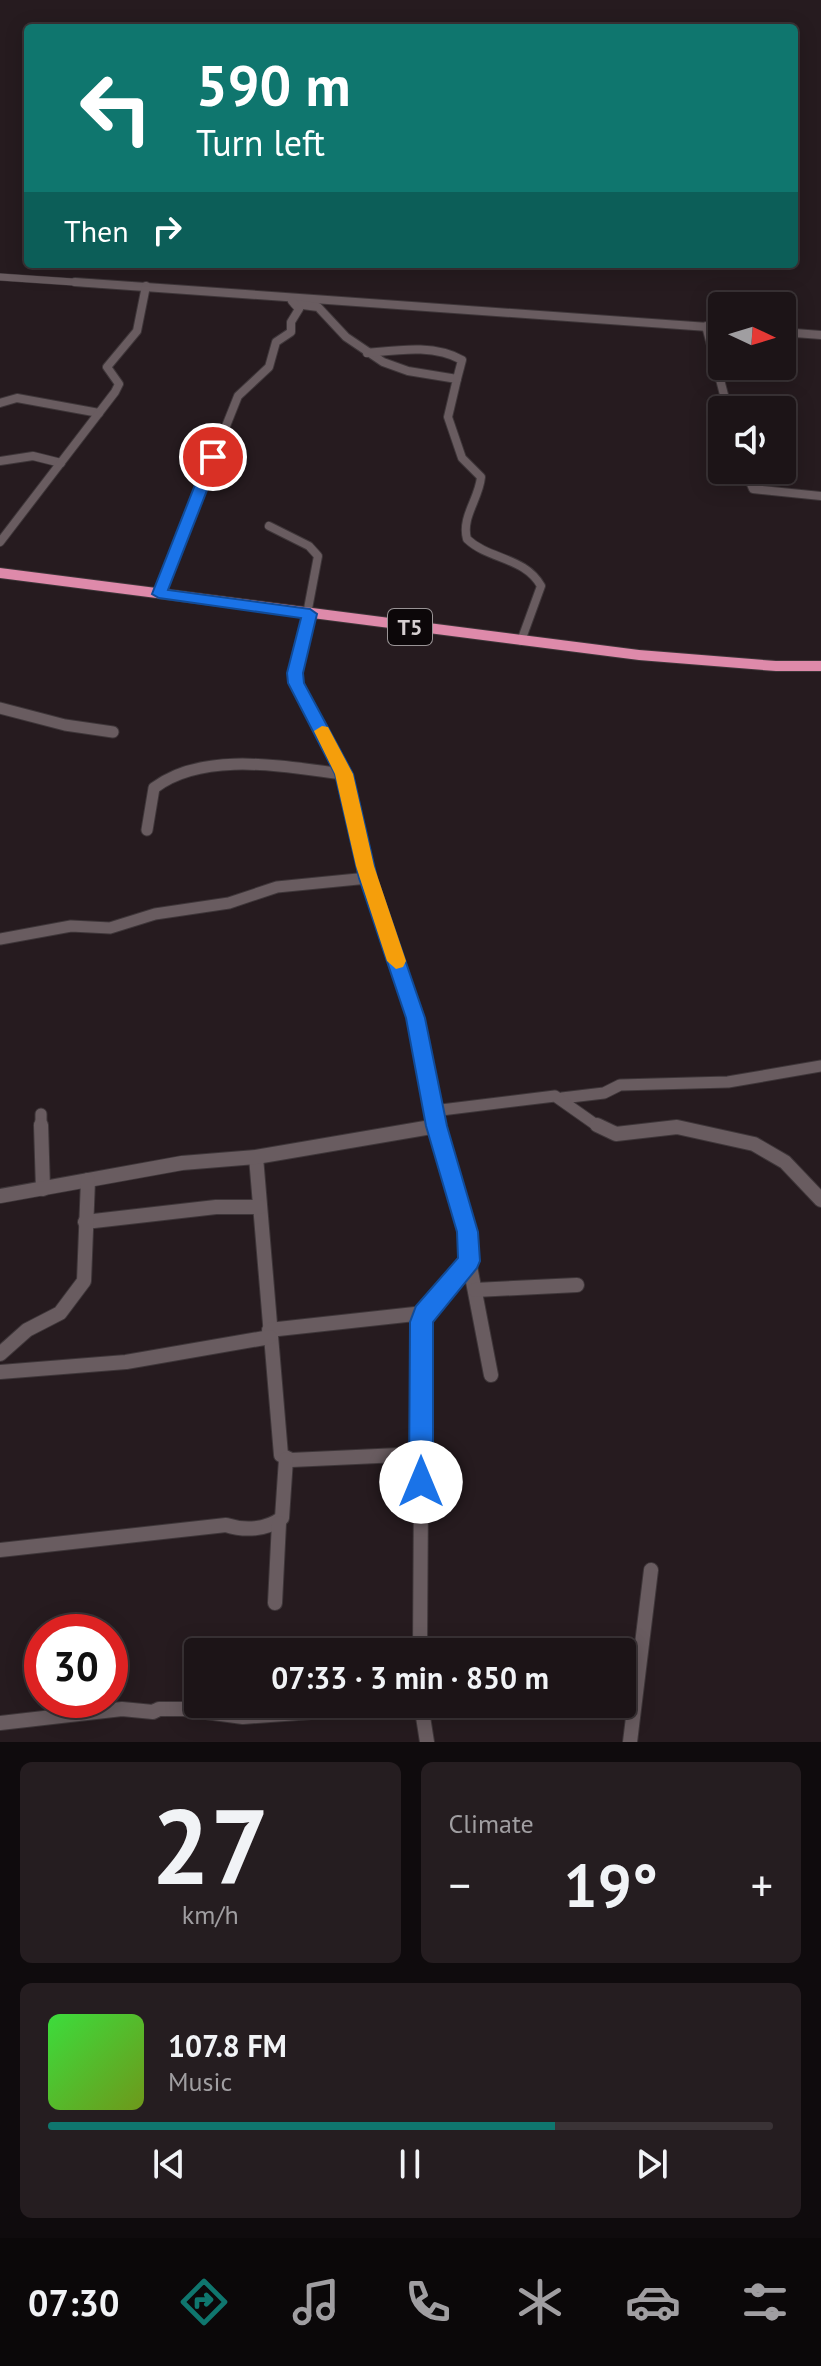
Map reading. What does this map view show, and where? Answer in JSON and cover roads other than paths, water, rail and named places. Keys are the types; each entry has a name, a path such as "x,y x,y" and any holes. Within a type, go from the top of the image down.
{"highway":[{"name":"T5","path":"0,573 639,655 776,666 821,666"}],"street":[{"path":"0,277 706,326 724,396"},
{"path":"0,542 119,384 107,367 113,353 126,346 136,332 146,286"},
{"path":"277,294 295,304 318,307 328,320 367,353 398,369 457,379"},
{"path":"159,594 230,411 244,387 270,365 276,342 291,332 291,322 299,309 295,304"},
{"path":"796,333 821,335"},
{"path":"367,353 409,350 455,355 462,360 458,388 447,415 456,432 455,443 460,456 481,477 479,498 466,520 467,539 482,552 534,573 541,586 521,641"},
{"path":"0,403 17,398 99,413"},
{"path":"0,461 33,456 61,463"},
{"path":"749,484 753,489 821,496"},
{"path":"269,526 309,546 318,556 295,673 296,683 344,774 368,878 416,1018 433,1111 467,1232 469,1261 491,1375"},
{"path":"0,708 65,725 113,732"},
{"path":"147,830 154,788 175,774 262,765 344,774"},
{"path":"0,939 71,926 110,928 155,914 229,903 277,887 368,878"},
{"path":"433,1111 536,1096 562,1098 604,1093 620,1085 717,1085 771,1079 821,1066"},
{"path":"562,1098 604,1130 616,1134 677,1127 754,1144 785,1162 821,1200"},
{"path":"41,1114 43,1189"},
{"path":"0,1196 182,1163 256,1157 437,1126"},
{"path":"256,1157 279,1448 286,1459 275,1603"},
{"path":"0,1354 27,1330 60,1313 80,1289 84,1281 88,1180"},
{"path":"85,1222 216,1207 260,1207"},
{"path":"420,1638 421,1334 424,1313 469,1261"},
{"path":"475,1290 577,1285"},
{"path":"0,1372 126,1362 270,1334 424,1313"},
{"path":"286,1459 421,1454"},
{"path":"0,1550 226,1525 235,1529 279,1523"},
{"path":"630,1742 651,1570"},
{"path":"0,1723 122,1709 153,1712 159,1709 184,1709 243,1717 421,1704 427,1742"}]}
